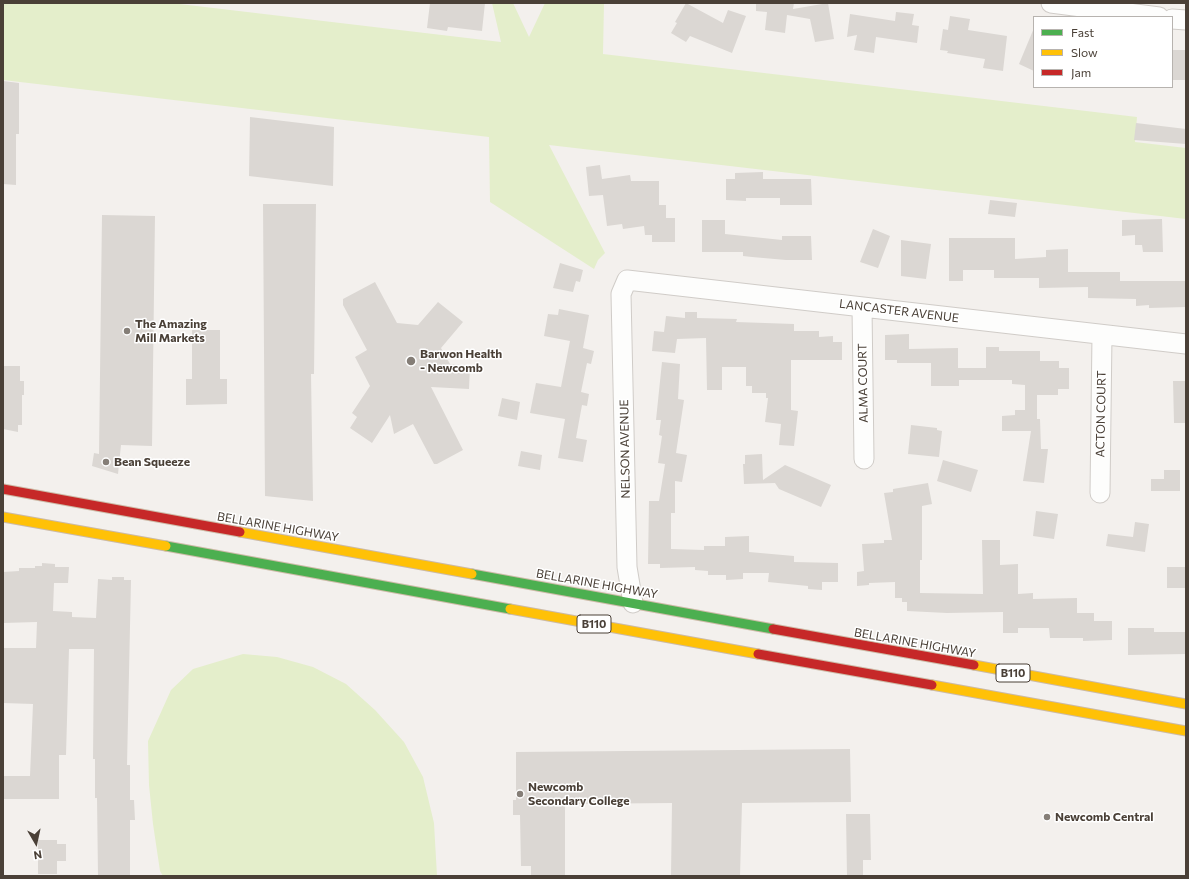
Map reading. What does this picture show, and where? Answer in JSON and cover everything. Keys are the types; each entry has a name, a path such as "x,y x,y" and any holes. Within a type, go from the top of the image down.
{"highway":[{"name":"BELLARINE HIGHWAY","path":"3,489 1186,704"},
{"name":"B110","path":"3,517 1186,731"}],"street":[{"path":"1050,3 1101,6 1154,16"},
{"path":"1173,19 1186,20"},
{"name":"LANCASTER AVENUE","path":"621,294 627,280 1186,344"},
{"name":"NELSON AVENUE","path":"621,294 627,567 633,603"},
{"name":"ALMA COURT","path":"862,307 864,459"},
{"name":"ACTON COURT","path":"1100,493 1102,335"}],"green space":[{"path":"3,3 171,3 501,42 492,3 513,3 529,37 545,3 604,3 603,54 1137,117 1135,142 1186,148 1186,219 549,145 605,253 598,260 594,269 490,202 489,137 3,80"},
{"path":"243,654 277,657 313,667 346,684 375,710 404,742 423,777 434,823 437,876 163,876 160,871 153,824 149,785 148,741 171,690 193,669"}],"building":[{"path":"430,3 485,3 482,31 448,27 447,31 427,28"},
{"path":"686,3 723,23 728,10 746,16 732,53 690,36 686,42 671,33 677,23 675,22"},
{"path":"756,3 794,3 793,9 828,3 834,39 815,42 810,19 787,15 785,33 765,30 767,12 756,11"},
{"path":"896,12 914,14 912,25 919,26 917,43 876,37 874,53 854,50 857,35 847,37 850,14 895,21"},
{"path":"950,16 970,19 968,30 1007,36 1003,71 983,68 985,59 947,53 948,51 940,50 943,29 948,30"},
{"path":"1033,30 1033,71 1019,64"},
{"path":"1173,50 1186,50 1186,80 1173,80"},
{"path":"3,81 19,83 19,134 16,134 16,185 3,184"},
{"path":"250,117 334,127 333,186 249,176"},
{"path":"1136,123 1186,129 1186,144 1134,140"},
{"path":"600,165 602,179 630,175 631,181 659,181 659,205 666,205 666,218 675,218 675,242 652,242 652,235 645,235 644,226 623,229 622,224 607,226 603,195 589,196 586,167"},
{"path":"763,172 763,179 811,179 812,205 780,205 780,198 746,198 746,201 726,200 726,179 735,179 735,173"},
{"path":"990,200 1017,203 1015,217 988,214"},
{"path":"263,204 316,204 314,374 311,374 313,501 265,496"},
{"name":"The Amazing Mill Markets","path":"102,215 155,216 152,446 121,445 118,474 92,466 94,453 99,454"},
{"path":"1162,219 1163,252 1143,252 1142,245 1135,245 1135,235 1122,236 1122,220"},
{"path":"702,220 725,220 725,234 782,240 782,236 811,236 812,260 786,260 743,256 743,252 702,252"},
{"path":"873,229 890,236 878,268 860,262"},
{"path":"949,238 1015,238 1015,259 1046,257 1046,250 1068,249 1068,272 1120,272 1120,281 1186,281 1186,307 1149,308 1149,305 1136,306 1136,299 1088,298 1088,287 1039,288 1039,278 994,278 994,270 963,270 963,281 949,281"},
{"path":"901,240 931,244 926,279 901,276"},
{"path":"560,263 583,270 580,282 576,281 573,292 553,288"},
{"path":"375,282 397,323 418,325 438,302 463,322 441,348 450,364 470,366 469,389 431,387 463,450 437,464 434,464 413,424 394,434 390,415 372,443 350,428 357,417 352,413 370,386 355,357 367,350 343,305 343,299"},
{"path":"559,309 589,315 583,348 594,351 591,364 587,363 581,392 589,394 587,406 582,405 576,438 587,440 583,462 558,458 565,419 530,413 536,383 561,387 570,341 544,336 548,314 558,315"},
{"path":"685,312 697,312 697,318 737,319 736,322 794,324 794,331 819,331 819,337 833,336 833,342 842,342 842,360 791,360 791,410 798,411 794,446 779,445 781,424 765,422 768,398 766,398 766,393 752,393 752,386 746,386 746,367 722,367 722,390 707,390 706,338 677,339 675,353 652,351 654,331 664,332 666,316 685,318"},
{"path":"192,330 220,330 220,379 227,379 227,404 186,405 186,379 192,379"},
{"path":"909,334 909,349 958,348 958,368 986,368 986,347 999,347 999,351 1040,351 1040,361 1059,361 1059,368 1069,368 1069,389 1058,389 1058,395 1037,395 1037,419 1040,419 1041,449 1048,449 1044,483 1023,481 1031,431 1002,431 1002,416 1015,415 1015,410 1025,410 1025,385 1012,384 1012,380 959,380 959,386 931,386 931,363 897,363 897,360 885,360 885,335"},
{"path":"662,362 680,364 678,399 684,400 676,453 687,455 682,482 675,481 675,513 671,513 671,549 704,550 704,546 725,546 725,537 749,536 749,552 794,556 794,562 838,563 838,582 822,582 822,590 808,589 808,586 768,582 769,573 743,573 743,579 726,580 726,575 708,575 708,571 695,570 695,567 660,568 660,564 648,564 649,501 659,501 665,464 658,463 662,436 659,435 661,420 656,420"},
{"path":"3,366 20,366 20,381 24,381 24,395 22,395 22,425 18,425 18,432 3,429"},
{"path":"1173,381 1186,381 1186,423 1174,423"},
{"path":"502,398 520,402 517,420 498,416"},
{"path":"911,425 937,428 937,430 942,431 939,457 908,454"},
{"path":"521,451 542,455 540,470 518,466"},
{"path":"762,454 763,480 785,465 831,485 821,507 779,489 775,483 744,484 743,464 745,464 745,455"},
{"path":"943,460 978,470 971,492 937,481"},
{"path":"1164,470 1180,470 1180,491 1151,491 1151,479 1164,479"},
{"path":"928,483 932,504 922,506 922,560 920,560 920,593 983,594 982,540 1000,540 1000,565 1018,564 1018,594 1033,593 1033,599 1077,598 1077,613 1094,613 1094,621 1112,621 1112,640 1083,641 1083,638 1050,638 1049,628 1018,628 1018,633 1003,633 1003,612 947,613 907,611 907,602 902,602 902,598 895,598 895,582 869,583 869,585 857,586 857,572 864,571 862,544 884,543 884,540 892,540 884,493 893,492 893,489"},
{"path":"1036,511 1058,514 1054,539 1033,536"},
{"path":"1135,522 1149,524 1145,552 1106,546 1108,534 1133,537"},
{"path":"42,563 55,564 55,567 69,567 68,583 54,583 53,611 72,612 72,617 96,618 98,579 112,580 112,577 124,577 124,580 131,580 127,765 130,765 130,800 134,800 135,820 130,820 130,876 98,876 97,798 95,798 95,759 93,759 94,649 69,649 66,755 59,755 59,799 3,799 3,776 30,776 33,704 3,703 3,648 36,648 37,622 3,623 3,572 19,571 19,568 35,568 35,566 42,566"},
{"path":"1167,567 1186,567 1186,588 1167,588"},
{"path":"1128,628 1154,628 1154,632 1186,632 1186,654 1128,655"},
{"path":"850,749 851,802 742,803 740,876 671,876 672,803 565,804 565,876 531,876 531,866 521,866 520,815 513,815 513,800 516,800 516,752"},
{"path":"846,814 870,814 871,860 863,860 863,876 847,876"},
{"path":"38,840 57,840 57,844 66,844 66,861 57,861 57,874 38,874"}],"traffic: fast":[{"path":"166,546 510,609"},
{"path":"472,574 773,629"}],"traffic: slow":[{"path":"3,517 166,546"},
{"path":"240,532 472,574"},
{"path":"510,609 758,654"},
{"path":"974,665 1186,704"},
{"path":"932,685 1186,731"}],"traffic: jam":[{"path":"3,489 240,532"},
{"path":"773,629 974,665"},
{"path":"758,654 932,685"}],"place":[{"name":"The Amazing Mill Markets","path":"127,331"},
{"name":"Barwon Health - Newcomb","path":"411,361"},
{"name":"Bean Squeeze","path":"106,462"},
{"name":"Newcomb Secondary College","path":"520,794"},
{"name":"Newcomb Central","path":"1047,817"}]}
